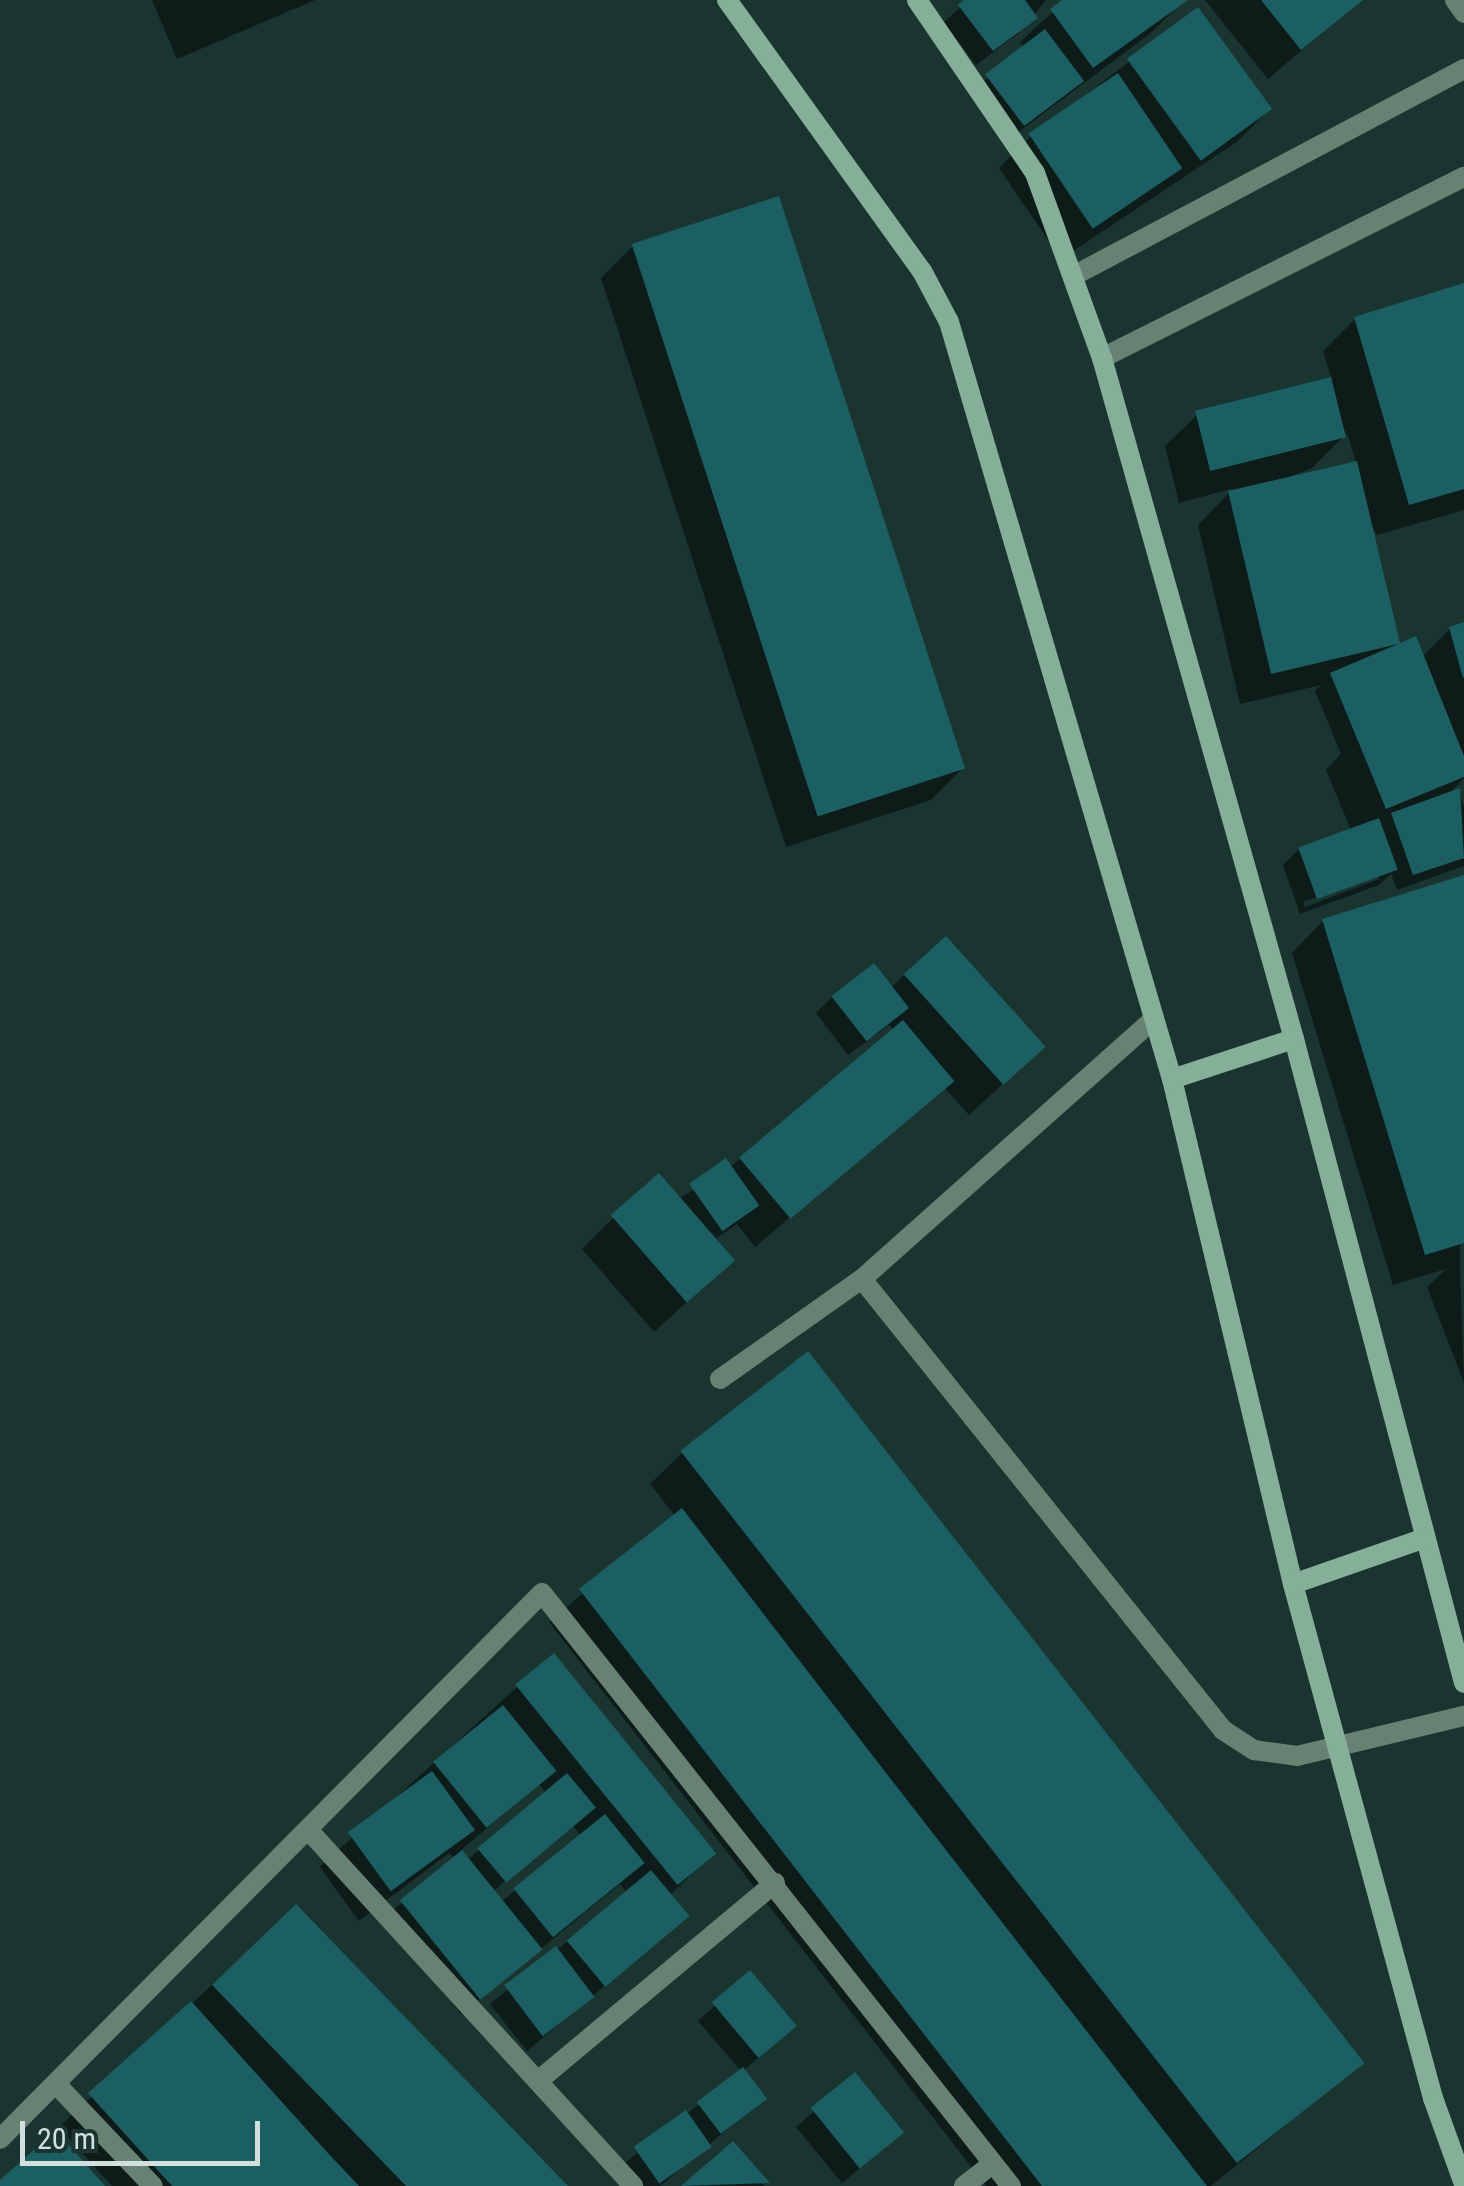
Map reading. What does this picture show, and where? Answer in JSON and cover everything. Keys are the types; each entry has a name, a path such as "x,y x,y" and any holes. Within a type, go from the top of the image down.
{"street":[{"path":"727,0 922,272 949,322 1172,1078 1293,1584 1433,2098 1464,2184"},
{"path":"917,0 1035,173 1102,358 1294,1038 1464,1683"},
{"path":"1456,0 1464,13"},
{"path":"1075,275 1464,69"},
{"path":"1102,358 1464,176"},
{"path":"720,1379 862,1278 1154,1019"},
{"path":"1172,1078 1294,1038"},
{"path":"862,1278 1223,1730 1276,1755 1339,1750 1464,1716"},
{"path":"1293,1584 1425,1538"},
{"path":"0,2139 310,1833 542,1593 775,1882 1011,2186"},
{"path":"310,1833 634,2186"},
{"path":"538,2081 775,1882"},
{"path":"57,2085 152,2186"},
{"path":"964,2186 992,2164"}],"building":[{"path":"964,0 1025,0 1038,18 993,51 958,5"},
{"path":"1062,0 1188,0 1093,68 1050,9"},
{"path":"1261,0 1363,0 1301,50"},
{"path":"1198,7 1272,109 1201,161 1127,59"},
{"path":"1045,29 1084,81 1024,126 985,74"},
{"path":"1118,73 1182,168 1093,229 1028,133"},
{"path":"779,196 965,769 818,816 632,244"},
{"path":"1464,283 1464,489 1409,505 1354,317"},
{"path":"1331,377 1346,437 1210,471 1195,411"},
{"path":"1357,461 1400,643 1416,636 1464,756 1464,777 1386,809 1330,673 1398,644 1271,674 1228,491"},
{"path":"1464,622 1464,677 1463,678 1449,627"},
{"path":"1460,788 1464,858 1413,875 1391,813"},
{"path":"1379,818 1398,870 1317,899 1298,847"},
{"path":"1464,875 1464,1243 1425,1255 1322,919"},
{"path":"946,936 1046,1047 1003,1085 904,974"},
{"path":"874,963 909,1008 867,1041 831,996"},
{"path":"903,1020 954,1081 790,1219 739,1158"},
{"path":"726,1158 759,1206 722,1231 689,1184"},
{"path":"659,1173 735,1261 687,1303 611,1215"},
{"path":"808,1351 1365,2063 1237,2163 680,1451"},
{"path":"682,1508 1207,2186 1042,2186 826,1908 579,1589"},
{"path":"554,1653 716,1854 678,1885 515,1684"},
{"path":"503,1705 556,1771 487,1828 433,1762"},
{"path":"432,1771 475,1830 391,1891 348,1832"},
{"path":"567,1773 596,1807 506,1883 477,1848"},
{"path":"605,1814 645,1863 553,1937 513,1888"},
{"path":"462,1850 543,1949 480,2000 400,1900"},
{"path":"651,1870 690,1916 605,1987 567,1941"},
{"path":"296,1904 568,2186 406,2186 212,1985"},
{"path":"556,1946 595,1997 543,2036 504,1985"},
{"path":"750,1970 797,2026 759,2058 712,2002"},
{"path":"191,2001 359,2186 172,2186 88,2093"},
{"path":"743,2067 767,2099 721,2134 697,2102"},
{"path":"855,2072 904,2133 860,2168 811,2108"},
{"path":"686,2110 712,2147 659,2184 634,2147"},
{"path":"56,2130 105,2186 0,2186 0,2180"},
{"path":"733,2141 770,2183 681,2186"}]}
